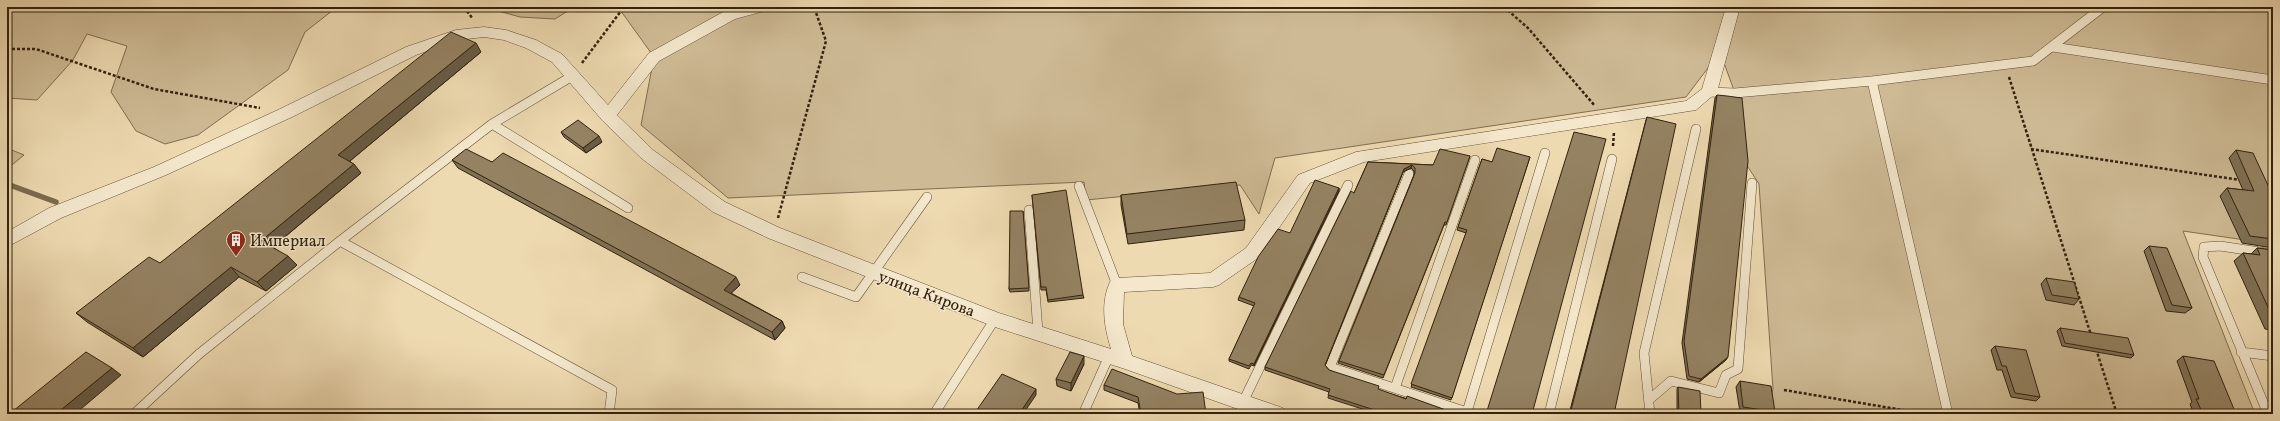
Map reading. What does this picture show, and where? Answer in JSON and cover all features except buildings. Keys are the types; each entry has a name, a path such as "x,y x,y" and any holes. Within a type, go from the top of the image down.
{"street":[{"path":"608,116 654,57 730,15 759,7"},
{"path":"1117,358 1113,331 1112,307 1117,285 1213,280 1252,252 1304,179 1362,156 1690,106 1709,92 1733,7"},
{"name":"улица Кирова","path":"7,240 55,212 160,171 286,113 411,51 456,35 484,32 506,35 531,44 557,58 574,74 608,116 647,154 719,207 774,233 995,319 1117,358 1243,408 1276,414"}],"lane":[{"path":"1709,92 1735,93 1872,81 2033,61 2103,7"},
{"path":"2053,47 2273,80"},
{"path":"134,414 200,354 340,241 492,124 574,74"},
{"path":"1872,81 1948,414"},
{"path":"492,124 628,208"},
{"path":"1650,414 1650,399 1644,353 1696,129"},
{"path":"1409,174 1330,367 1470,413 1545,153"},
{"path":"1549,414 1612,159"},
{"path":"1395,388 1475,160"},
{"path":"1650,399 1671,380 1720,393 1726,375 1738,369 1752,183"},
{"path":"1243,408 1348,185"},
{"path":"1079,186 1117,285"},
{"path":"802,277 856,298 927,197"},
{"path":"1029,210 1038,332"},
{"path":"340,241 612,390 609,414"},
{"path":"2268,414 2241,352 2203,257 2204,247 2220,246 2273,254"},
{"path":"934,414 995,319"},
{"path":"2241,352 2273,356"},
{"path":"1083,414 1117,358"}],"path":[{"path":"574,74 624,7"},
{"path":"774,233 826,41 814,7"},
{"path":"1504,7 1528,28 1575,86 1614,126 1612,159"},
{"path":"7,49 36,49 154,89 286,113"},
{"path":"2006,65 2031,149 2092,338"},
{"path":"2031,149 2242,180"},
{"path":"2257,182 2273,185"},
{"path":"2095,346 2117,414"},
{"path":"1784,390 1926,414"}],"shaded area":[{"path":"7,7 337,7 305,32 288,70 198,135 165,144 136,131 111,92 127,46 87,34 73,60 37,100 7,98"},
{"path":"484,7 574,7 555,19 520,17"},
{"path":"618,7 2273,7 2273,244 2183,231 2255,414 1765,414 1773,389 1759,184 1746,164 1740,101 1735,93 1720,52 1686,97 1275,158 1259,214 1240,185 1086,200 1084,182 728,198 641,125 654,57"},
{"path":"7,148 24,155 7,169"}],"waterway":[{"path":"7,184 56,202"}],"place":[{"name":"Империал","path":"236,257"}]}
